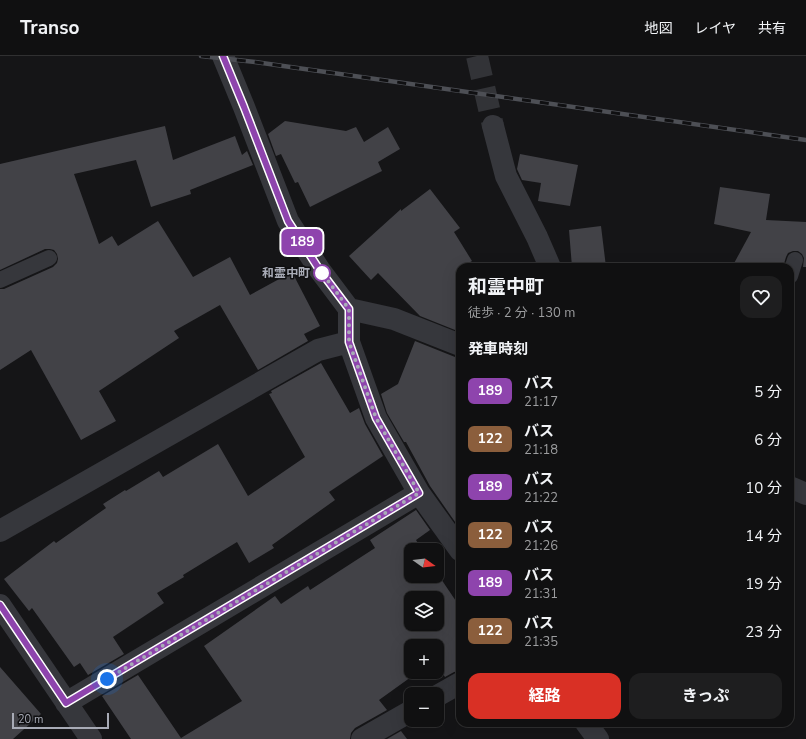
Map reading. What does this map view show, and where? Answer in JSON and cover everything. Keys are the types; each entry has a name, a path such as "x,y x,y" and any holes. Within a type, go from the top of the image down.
{"street":[{"path":"223,56 288,221 319,269 349,309 349,342 376,418 419,493 456,544"},
{"path":"493,126 506,176 538,237 548,263"},
{"path":"349,309 394,319 456,343"},
{"path":"0,531 318,350 349,342"},
{"path":"794,489 806,494"},
{"path":"66,703 419,493"},
{"path":"0,605 91,739"},
{"path":"444,692 456,685"},
{"path":"362,739 404,715"},
{"path":"589,727 598,739"}],"lane":[{"path":"0,280 49,258"}],"building":[{"path":"285,121 346,131 356,127 364,142 388,127 400,149 378,162 382,171 310,207 298,182 295,183 281,154 276,156 268,134"},
{"path":"165,126 173,160 235,136 242,155 247,151 253,165 190,190 191,194 151,207 136,160 74,174 99,244 112,236 118,246 158,221 193,277 230,257 250,295 292,272 320,326 304,334 308,341 258,370 220,305 174,331 179,338 99,391 116,421 81,440 31,350 0,370 0,289 4,289 53,267 57,263 58,259 54,250 45,249 0,270 0,164"},
{"path":"520,154 578,165 570,206 538,201 541,183 522,180 517,169"},
{"path":"720,187 770,194 766,220 806,222 806,267 803,267 804,258 798,251 788,253 784,263 734,263 751,232 714,224"},
{"path":"430,189 460,228 454,232 472,261 469,263 456,263 456,330 420,316 378,273 371,280 349,256 401,209 401,211"},
{"path":"601,226 606,263 572,263 569,230"},
{"path":"415,341 456,357 456,523 430,486 406,442 404,442 387,413 381,394 398,384"},
{"path":"321,363 350,413 359,408 365,424 383,456 329,492 335,500 272,545 274,548 249,563 237,542 183,575 184,577 157,593 164,603 113,637 124,654 88,675 80,663 74,667 32,608 29,611 4,579 54,541 56,543 106,508 103,504 125,490 126,491 159,471 163,477 218,444 248,496 305,457 269,394 272,393 271,391"},
{"path":"416,510 430,530 416,540 418,543 404,543 404,583 444,583 456,601 456,672 445,677 444,676 444,639 404,639 404,679 408,679 379,700 387,710 355,728 351,733 350,739 131,739 102,696 138,675 181,738 242,701 204,646 275,596 281,604 308,586 310,590 375,548 370,540"},
{"path":"0,667 41,714 13,739 0,739"},
{"path":"401,731 407,739 387,739"}],"tunnel":[{"path":"477,56 493,126"}],"railway":[{"path":"201,56 255,62 806,140"}],"bus line":[{"name":"189","path":"0,605 66,703 419,493 376,418 349,342 349,309 319,269 288,221 223,56"}],"place":[{"name":"和霊中町","path":"322,273"}],"route":[{"path":"107,679 419,493 376,418 349,342 349,309 319,269 322,273"}]}
